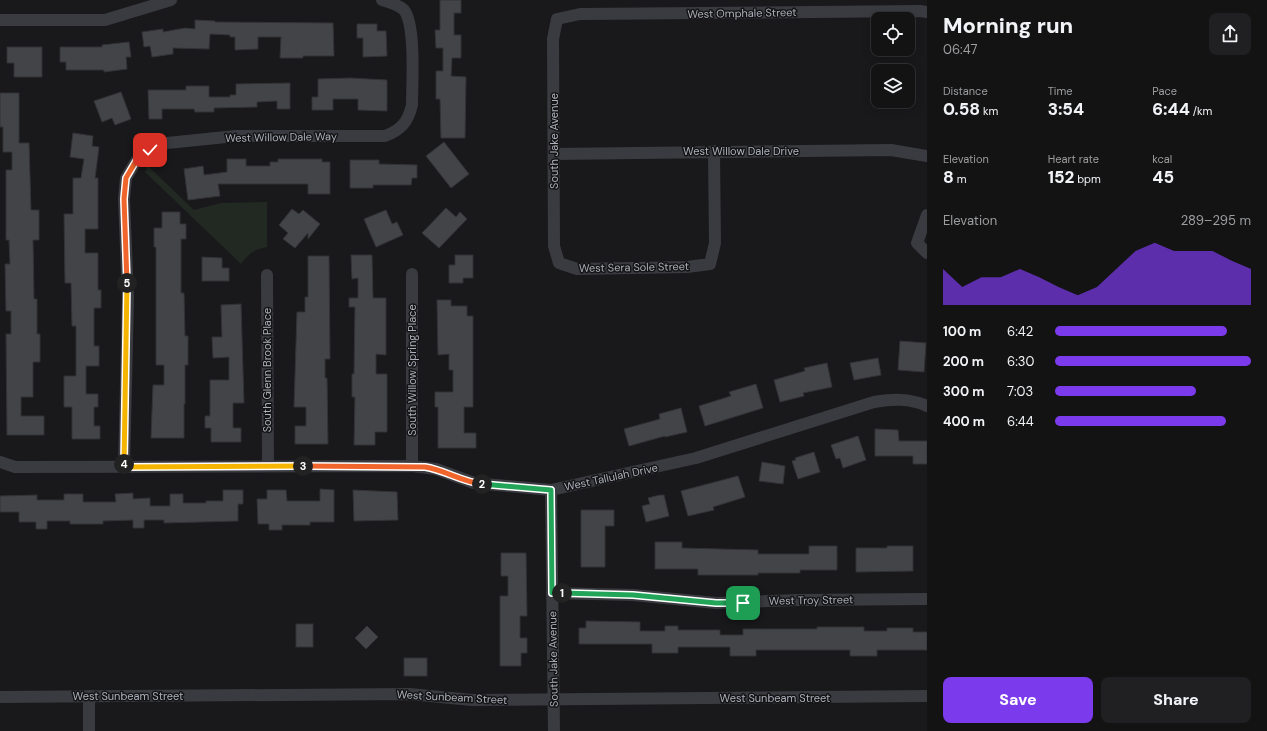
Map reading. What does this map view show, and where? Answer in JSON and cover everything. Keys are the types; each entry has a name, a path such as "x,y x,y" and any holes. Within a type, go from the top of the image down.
{"street":[{"path":"0,20 105,20 170,0"},
{"name":"West Willow Dale Way","path":"124,467 128,298 124,199 126,178 136,161 150,150 167,143 236,136 384,136 396,132 404,125 410,115 412,105 411,29 404,10 394,4 382,0"},
{"name":"West Omphale Street","path":"557,19 580,14 927,12"},
{"name":"South Jake Avenue","path":"557,19 553,40 554,246 559,263"},
{"name":"West Willow Dale Drive","path":"554,154 891,150 927,156"},
{"name":"West Sera Sole Street","path":"559,263 578,269 687,267 710,264 715,243 714,151"},
{"path":"927,216 917,243 927,253"},
{"name":"South Willow Spring Place","path":"412,274 412,466"},
{"name":"South Glenn Brook Place","path":"267,275 268,466"},
{"name":"West Tallulah Drive","path":"0,462 15,467 412,466 436,469 474,483 551,490 696,458 874,402 895,399 916,401 927,406"},
{"name":"South Jake Avenue","path":"551,490 554,731"},
{"name":"West Troy Street","path":"552,593 633,595 716,603 800,600 927,599"},
{"name":"West Sunbeam Street","path":"0,697 409,694 472,700 927,696"},
{"path":"89,696 89,731"}],"shaded area":[{"path":"148,166 194,210 221,203 267,202 267,247 252,252 241,264 145,172"}],"building":[{"path":"440,0 461,0 461,13 454,13 454,35 461,35 461,58 452,58 451,76 466,77 465,138 441,138 440,99 436,99 436,71 443,71 443,48 436,48 435,30 440,30"},
{"path":"195,20 215,22 333,23 334,56 280,58 281,37 258,37 258,49 235,50 235,37 230,37 230,35 210,34 209,49 173,48 173,54 152,57 150,46 144,47 142,32 163,29 163,32 185,28 195,29"},
{"path":"357,24 377,24 377,31 386,31 387,56 363,57 363,38 357,38"},
{"path":"129,42 131,57 126,57 127,69 104,72 104,70 66,70 66,62 60,62 60,47 102,47 102,45"},
{"path":"7,47 42,47 42,77 14,77 14,63 7,63"},
{"path":"350,78 387,80 387,111 358,110 358,99 333,99 333,110 312,110 312,97 318,97 318,79"},
{"path":"290,83 290,109 277,109 277,101 257,102 257,107 214,108 214,112 195,112 194,109 162,109 162,119 149,119 148,90 186,90 186,86 209,86 209,97 230,97 230,95 236,95 236,84"},
{"path":"121,92 131,119 115,125 112,118 102,122 94,101"},
{"path":"0,93 19,93 19,143 29,143 31,210 39,210 39,240 33,240 34,299 37,299 37,334 40,334 40,362 33,362 33,397 21,397 21,416 44,416 44,435 7,435 6,334 11,334 11,311 6,311 5,264 10,264 9,240 6,240 6,170 12,170 12,152 3,152 3,127 0,127"},
{"path":"73,133 93,136 92,146 99,147 95,178 98,178 98,229 85,229 85,253 98,253 98,290 101,290 101,308 94,308 94,346 99,346 99,366 86,366 86,394 98,394 98,407 94,407 94,426 100,426 100,439 72,439 72,407 64,407 64,376 76,376 76,326 72,326 71,283 65,283 64,214 73,214 73,178 81,178 84,159 70,157"},
{"path":"444,142 469,174 451,188 426,156"},
{"path":"227,159 246,159 246,166 270,166 270,162 278,162 278,159 322,159 322,162 330,162 330,194 308,194 308,184 218,184 220,196 188,200 184,169 203,166 204,175 227,172"},
{"path":"350,160 379,160 379,164 417,165 417,178 412,178 411,185 373,185 373,188 350,188"},
{"path":"446,208 456,217 460,212 467,219 439,248 422,233"},
{"path":"292,209 299,214 303,210 320,224 308,239 308,233 295,248 283,239 288,233 279,225"},
{"path":"386,210 392,224 397,222 403,235 376,247 364,219"},
{"path":"162,212 180,212 180,224 186,224 186,239 181,239 181,293 184,293 185,336 188,336 188,365 185,365 184,438 151,438 153,385 164,385 164,365 156,365 156,247 154,247 154,228 162,228"},
{"path":"351,255 372,255 373,298 386,298 386,355 376,354 376,374 387,374 387,432 375,432 375,445 354,445 355,397 352,397 352,374 354,374 355,307 349,307 349,298 358,298 358,278 352,279"},
{"path":"455,255 473,255 473,278 463,278 463,283 449,283 449,265 455,265"},
{"path":"308,256 329,256 330,359 325,359 325,378 327,378 328,444 295,444 295,426 306,426 306,407 294,407 297,312 305,312 305,297 308,297"},
{"path":"202,257 222,258 222,268 229,268 229,281 202,281"},
{"path":"437,300 451,300 451,306 467,306 467,316 473,316 473,407 464,407 464,433 476,433 476,448 438,448 438,407 435,407 435,392 453,392 453,370 449,370 449,354 438,355"},
{"path":"241,304 244,403 233,403 233,428 241,428 241,442 211,442 211,428 205,428 205,416 210,416 210,380 229,380 229,357 213,358 212,337 222,337 221,305"},
{"path":"900,341 926,343 924,372 898,370"},
{"path":"878,358 881,375 854,380 850,363"},
{"path":"827,363 832,387 803,393 804,396 780,402 774,380 805,371 804,368"},
{"path":"756,384 763,408 705,426 699,406 731,396 729,392"},
{"path":"681,408 687,432 665,436 629,446 624,429 660,419 659,414"},
{"path":"875,429 898,430 899,441 927,441 927,464 913,464 913,456 875,456"},
{"path":"858,436 866,460 843,468 840,458 836,459 831,445"},
{"path":"814,452 820,472 798,479 792,461 796,460 795,458"},
{"path":"762,462 785,466 783,484 759,481"},
{"path":"738,476 745,497 713,507 714,510 688,516 681,491"},
{"path":"320,489 334,490 334,522 310,522 310,525 282,525 282,530 269,530 269,524 258,524 257,499 267,499 267,490 286,490 287,501 320,501"},
{"path":"223,490 243,490 243,504 238,504 238,521 164,523 164,520 144,520 144,528 133,528 133,520 103,521 103,524 70,524 70,521 47,521 47,529 36,529 36,522 19,522 19,512 0,512 0,496 37,495 37,500 64,500 64,494 83,494 83,502 116,502 115,494 133,493 133,499 150,498 150,506 170,506 170,494 183,494 183,503 206,503 206,501 223,501"},
{"path":"353,490 397,492 398,520 354,521"},
{"path":"664,495 669,516 646,522 642,506 650,504 648,498"},
{"path":"581,510 614,510 614,526 605,526 605,567 581,567"},
{"path":"655,542 682,542 682,548 758,550 758,554 809,554 809,546 837,546 837,570 800,570 800,573 758,573 758,575 698,575 698,569 655,569"},
{"path":"887,546 913,546 913,571 856,572 856,548 887,548"},
{"path":"501,553 526,553 527,616 520,616 520,638 527,638 527,653 521,653 521,666 500,666 500,596 508,596 508,576 501,576"},
{"path":"586,621 640,622 640,631 665,631 665,626 678,626 678,630 720,630 720,635 743,635 743,629 817,629 817,627 864,627 864,631 887,631 887,628 913,628 913,632 927,632 927,650 877,650 877,656 850,656 850,650 756,650 756,656 730,656 730,647 678,647 678,653 652,653 652,644 579,644 579,628 586,628"},
{"path":"296,624 313,624 313,647 296,647"},
{"path":"367,626 378,637 366,649 355,638"},
{"path":"404,658 427,658 427,676 404,676"}],"route":[{"path":"150,150 136,161 126,178 124,199 128,298 125,373 124,467 412,466 436,469 474,483 551,490 552,593 633,595 716,603 743,603"}]}
